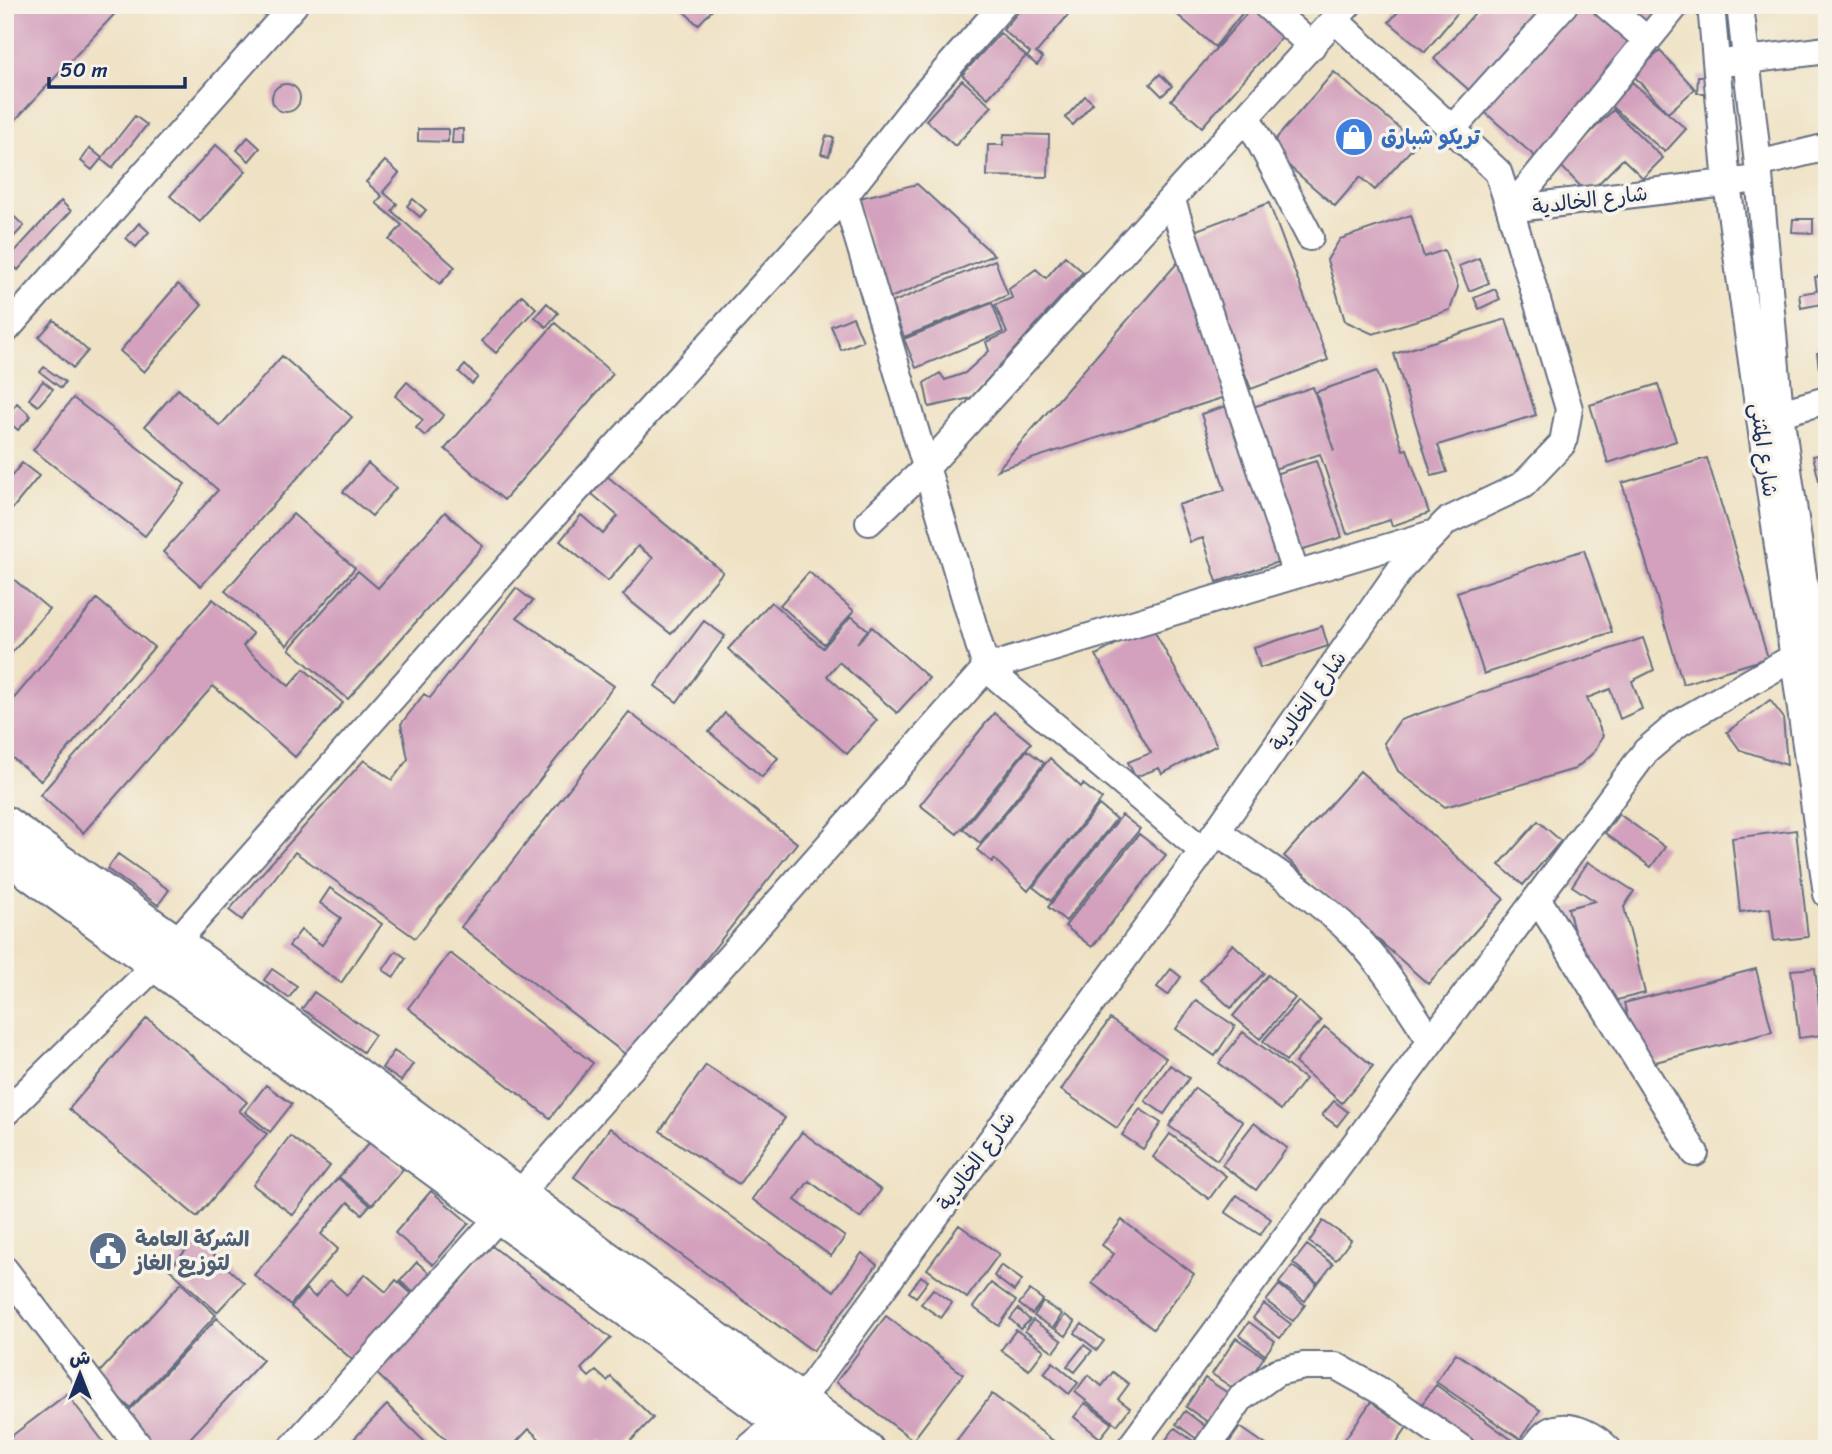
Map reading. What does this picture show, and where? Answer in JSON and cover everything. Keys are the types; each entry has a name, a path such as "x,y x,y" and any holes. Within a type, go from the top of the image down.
{"main road":[{"path":"5,823 166,954 792,1412 867,1449"},
{"path":"5,855 166,954"},
{"path":"792,1412 817,1449"},
{"name":"شارع الخالدية","path":"752,1449 792,1412"}],"street":[{"path":"5,331 293,5"},
{"path":"5,1113 166,954 572,495 845,195 923,96 1003,5"},
{"path":"1266,5 1312,46"},
{"path":"1452,129 1564,5"},
{"path":"1606,5 1647,40"},
{"path":"1510,209 1676,5"},
{"name":"شارع المثنى","path":"1711,5 1727,184 1827,745"},
{"name":"شارع المثنى","path":"1740,5 1780,413 1811,645 1827,894"},
{"path":"869,522 925,469 1341,13 1452,129 1499,172 1510,209"},
{"path":"1716,63 1827,50"},
{"path":"1247,117 1310,237"},
{"name":"شارع الخالدية","path":"792,1412 1210,841 1402,568 1447,521 1523,485 1563,443 1569,410 1510,209 1727,184 1827,147"},
{"path":"845,195 986,668 1210,841 1299,887 1356,938 1405,1001 1431,1041"},
{"path":"1171,201 1296,575"},
{"path":"1780,413 1827,400"},
{"path":"291,1449 986,668 1435,533"},
{"path":"1129,1449 1646,751 1679,723 1811,645"},
{"path":"1537,898 1695,1153"},
{"path":"1405,1001 1453,1012"},
{"path":"5,1270 141,1449"},
{"path":"1206,1449 1241,1398 1277,1372 1304,1366 1336,1366 1377,1389 1461,1449"},
{"path":"1533,1449 1553,1429 1571,1428 1589,1434 1608,1449"}],"building":[{"path":"5,5 123,5 5,131"},
{"path":"677,5 717,5 698,25"},
{"path":"1024,5 1059,5 1069,14 1036,53 1043,58 1037,65 1027,57 1030,53 1003,30"},
{"path":"1166,5 1249,5 1215,47"},
{"path":"1254,5 1287,31 1202,127 1171,100"},
{"path":"1404,5 1464,5 1425,52 1389,22"},
{"path":"1482,5 1545,5 1469,90 1434,59"},
{"path":"1571,5 1593,5 1640,47 1539,160 1480,108"},
{"path":"1619,5 1666,5 1647,29"},
{"path":"1000,33 1026,56 988,98 962,75"},
{"path":"1660,51 1695,89 1668,113 1633,75"},
{"path":"1334,72 1417,143 1375,190 1360,177 1335,206 1268,148"},
{"path":"1160,74 1172,86 1162,96 1150,84"},
{"path":"1698,76 1708,76 1707,93 1697,93"},
{"path":"962,80 992,106 955,146 926,120"},
{"path":"1632,82 1686,129 1665,152 1611,106"},
{"path":"286,84 296,88 300,98 296,108 286,112 276,108 272,98 276,88"},
{"path":"1085,96 1093,103 1073,125 1065,118"},
{"path":"1613,110 1663,158 1643,178 1623,159 1588,194 1559,164"},
{"path":"135,116 147,125 112,168 101,159"},
{"path":"418,129 448,129 448,142 418,141"},
{"path":"453,129 463,129 463,143 452,143"},
{"path":"1004,134 1049,135 1048,177 987,176 988,145 1003,145"},
{"path":"826,136 834,138 829,156 821,154"},
{"path":"248,137 260,148 249,161 237,150"},
{"path":"216,145 246,171 200,222 170,196"},
{"path":"90,148 102,158 92,170 81,161"},
{"path":"385,161 399,173 383,192 397,204 392,211 455,267 440,284 389,240 402,225 376,203 382,196 366,182"},
{"path":"917,184 994,255 890,298 856,199"},
{"path":"413,199 426,210 420,217 407,206"},
{"path":"61,201 71,211 18,270 7,260"},
{"path":"1269,203 1328,360 1251,389 1191,232"},
{"path":"5,208 24,226 5,246"},
{"path":"1411,215 1424,257 1444,250 1458,287 1450,310 1373,334 1345,321 1327,260 1340,239"},
{"path":"1793,219 1813,219 1813,233 1792,232"},
{"path":"139,223 149,232 136,247 126,238"},
{"path":"1185,254 1231,395 997,470"},
{"path":"1065,256 1083,272 971,398 929,407 924,383 940,373 945,380 965,373 989,351 986,342 1007,333 995,305 1012,298 1009,289 1036,269 1046,278"},
{"path":"1479,258 1489,283 1469,291 1459,266"},
{"path":"995,260 1008,295 904,337 891,303"},
{"path":"1827,275 1827,303 1801,308 1799,294 1817,291 1815,277"},
{"path":"178,284 202,305 144,372 120,351"},
{"path":"1495,289 1500,299 1479,309 1474,298"},
{"path":"522,295 536,308 496,353 482,341"},
{"path":"547,303 558,313 546,327 535,317"},
{"path":"992,303 1003,332 916,368 904,339"},
{"path":"853,317 863,341 841,350 831,326"},
{"path":"1506,319 1536,415 1438,445 1447,472 1432,476 1394,354"},
{"path":"54,320 88,351 73,368 39,337"},
{"path":"555,323 613,374 504,500 445,449"},
{"path":"1827,351 1827,367 1819,368 1817,353"},
{"path":"282,356 352,417 201,586 163,552 218,490 145,426 178,389 220,426"},
{"path":"465,365 478,377 472,384 459,372"},
{"path":"44,367 65,382 61,388 40,372"},
{"path":"1377,371 1403,450 1407,449 1429,513 1392,526 1390,520 1347,534 1320,454 1268,471 1247,409 1313,387 1334,451 1316,392"},
{"path":"43,381 53,389 38,406 29,399"},
{"path":"407,382 444,415 425,436 416,428 423,420 395,396"},
{"path":"1658,384 1676,441 1608,463 1590,405"},
{"path":"73,398 185,484 145,536 33,450"},
{"path":"17,403 31,416 18,430 5,419"},
{"path":"1233,404 1284,560 1217,582 1203,538 1190,542 1178,505 1225,490 1201,414"},
{"path":"1827,453 1827,510 1826,510 1813,456"},
{"path":"1707,458 1768,658 1683,684 1622,483"},
{"path":"1316,461 1342,537 1297,551 1272,475"},
{"path":"22,463 39,476 9,513 5,510 5,484"},
{"path":"368,463 396,488 372,516 343,492"},
{"path":"607,476 723,572 671,634 623,595 653,558 638,546 608,581 560,541 581,515 603,534 618,516 592,494"},
{"path":"445,512 483,546 348,699 289,649 358,571 378,588"},
{"path":"293,514 355,568 287,645 225,591"},
{"path":"1584,550 1612,632 1484,674 1457,592"},
{"path":"5,572 49,609 5,661"},
{"path":"809,572 854,611 824,644 780,605"},
{"path":"516,588 533,601 517,617 614,686 415,938 295,852 242,920 229,910 364,760 392,780 408,759 401,724 424,694 430,698"},
{"path":"97,599 154,647 41,781 5,752 5,709"},
{"path":"213,599 253,634 243,646 289,686 304,669 343,703 295,757 213,686 83,833 40,795"},
{"path":"771,602 823,648 851,616 868,630 857,643 872,627 929,678 897,713 839,662 827,676 877,720 847,754 728,649"},
{"path":"704,621 725,636 677,702 655,686"},
{"path":"1151,625 1217,745 1162,774 1159,768 1135,777 1128,762 1151,753 1096,655"},
{"path":"1322,626 1328,646 1260,668 1254,648"},
{"path":"1643,638 1654,670 1632,681 1642,709 1620,719 1610,689 1587,698 1603,736 1594,752 1575,769 1445,807 1398,771 1384,743 1400,720"},
{"path":"1770,700 1783,717 1787,765 1740,750 1727,732"},
{"path":"629,712 797,843 629,1057 461,927"},
{"path":"725,713 778,758 762,777 709,732"},
{"path":"994,713 1031,743 957,834 920,805"},
{"path":"1027,750 1044,763 980,843 963,829"},
{"path":"1050,758 1081,787 1083,784 1102,799 1028,891 994,859 992,862 977,850"},
{"path":"1360,771 1504,899 1428,984 1284,856"},
{"path":"1099,805 1116,819 1051,901 1033,887"},
{"path":"1619,814 1665,847 1651,867 1605,833"},
{"path":"1122,815 1140,829 1066,921 1048,907"},
{"path":"1538,821 1561,841 1523,885 1499,865"},
{"path":"1796,830 1808,937 1774,941 1770,908 1740,912 1732,838"},
{"path":"1139,834 1166,855 1092,947 1065,926"},
{"path":"118,854 169,890 158,905 107,869"},
{"path":"1588,862 1634,891 1624,907 1645,993 1593,1006 1568,908 1595,901 1572,886"},
{"path":"330,888 382,924 341,983 289,946 301,930 322,945 341,918 320,903"},
{"path":"1233,944 1264,973 1231,1008 1200,980"},
{"path":"396,951 406,958 394,977 383,970"},
{"path":"450,953 593,1063 550,1118 408,1008"},
{"path":"1815,968 1822,1035 1799,1038 1791,970"},
{"path":"272,969 297,986 289,998 264,980"},
{"path":"1171,969 1181,977 1168,995 1157,987"},
{"path":"1756,969 1772,1032 1640,1066 1624,1003"},
{"path":"1268,975 1295,998 1260,1039 1233,1016"},
{"path":"314,992 375,1035 363,1052 302,1009"},
{"path":"1196,1000 1235,1026 1215,1056 1176,1029"},
{"path":"1298,1001 1321,1021 1286,1061 1263,1041"},
{"path":"147,1018 247,1102 239,1111 267,1134 197,1217 69,1109"},
{"path":"1110,1019 1166,1058 1117,1128 1061,1090"},
{"path":"1325,1027 1373,1066 1342,1103 1295,1063"},
{"path":"1243,1032 1305,1079 1281,1110 1219,1063"},
{"path":"394,1051 413,1064 401,1081 382,1068"},
{"path":"706,1065 785,1118 739,1184 660,1131"},
{"path":"1170,1065 1189,1078 1164,1114 1145,1101"},
{"path":"266,1085 292,1104 270,1132 245,1112"},
{"path":"1195,1088 1243,1122 1217,1160 1169,1126"},
{"path":"1334,1101 1348,1112 1337,1126 1322,1115"},
{"path":"1140,1109 1161,1123 1143,1149 1122,1135"},
{"path":"1254,1123 1287,1148 1256,1190 1222,1165"},
{"path":"610,1128 834,1291 862,1253 877,1265 813,1351 574,1177"},
{"path":"802,1132 881,1190 860,1218 809,1181 795,1200 845,1237 831,1256 752,1199"},
{"path":"1170,1134 1226,1176 1209,1199 1153,1157"},
{"path":"290,1136 330,1166 293,1215 253,1185"},
{"path":"371,1141 403,1169 372,1205 339,1177"},
{"path":"338,1178 370,1205 362,1214 348,1202 321,1234 338,1249 290,1305 254,1275"},
{"path":"431,1191 469,1223 433,1265 395,1233"},
{"path":"1237,1195 1271,1219 1260,1235 1225,1212"},
{"path":"1122,1220 1194,1274 1153,1329 1092,1283 1114,1254 1102,1245"},
{"path":"1323,1221 1351,1240 1336,1260 1309,1242"},
{"path":"959,1225 999,1254 967,1298 927,1269"},
{"path":"196,1239 244,1283 217,1312 169,1269"},
{"path":"1307,1245 1333,1264 1318,1283 1293,1263"},
{"path":"492,1246 611,1338 581,1369 589,1377 596,1371 607,1381 611,1377 653,1418 623,1449 608,1449 599,1440 591,1449 550,1449 529,1429 510,1449 456,1449 375,1372"},
{"path":"417,1262 430,1274 414,1293 400,1281"},
{"path":"1001,1265 1022,1280 1014,1291 994,1276"},
{"path":"1292,1266 1317,1283 1305,1301 1279,1283"},
{"path":"365,1274 386,1292 396,1280 413,1295 355,1362 291,1307 306,1289 315,1297 330,1280 347,1295"},
{"path":"921,1276 928,1281 916,1297 909,1292"},
{"path":"181,1283 216,1315 130,1408 96,1376"},
{"path":"991,1283 1016,1301 999,1326 973,1307"},
{"path":"1279,1285 1305,1305 1293,1321 1266,1301"},
{"path":"933,1289 952,1303 941,1318 921,1304"},
{"path":"1030,1290 1043,1300 1032,1314 1019,1304"},
{"path":"1043,1302 1062,1314 1053,1328 1034,1316"},
{"path":"1264,1304 1291,1324 1280,1338 1253,1318"},
{"path":"1018,1309 1030,1320 1021,1329 1010,1319"},
{"path":"1065,1315 1075,1322 1066,1336 1055,1329"},
{"path":"886,1316 963,1374 913,1440 836,1382"},
{"path":"217,1318 263,1360 180,1449 155,1449 122,1418"},
{"path":"1033,1320 1062,1341 1054,1352 1025,1331"},
{"path":"1249,1322 1275,1341 1265,1355 1239,1335"},
{"path":"1082,1324 1104,1341 1097,1350 1075,1333"},
{"path":"1016,1330 1044,1350 1029,1370 1001,1350"},
{"path":"1236,1338 1264,1357 1240,1393 1212,1374"},
{"path":"1084,1345 1092,1351 1075,1372 1067,1366"},
{"path":"1456,1353 1540,1410 1520,1439 1436,1382"},
{"path":"1053,1362 1078,1383 1069,1394 1044,1373"},
{"path":"1113,1372 1129,1384 1118,1399 1130,1408 1117,1425 1075,1392 1088,1375 1102,1386"},
{"path":"1205,1378 1231,1395 1211,1424 1186,1407"},
{"path":"1436,1385 1519,1445 1516,1449 1475,1449 1419,1408"},
{"path":"67,1394 109,1449 5,1449 5,1441"},
{"path":"992,1394 1064,1449 950,1449"},
{"path":"1371,1402 1407,1427 1392,1449 1338,1449"},
{"path":"1085,1403 1112,1423 1100,1438 1074,1417"},
{"path":"387,1405 432,1449 344,1449"},
{"path":"1185,1411 1213,1432 1204,1444 1176,1424"},
{"path":"1240,1427 1272,1449 1228,1449 1226,1447"},
{"path":"1175,1428 1200,1446 1197,1449 1159,1449"}],"place":[{"name":"تريكو شبارق","path":"1354,137"},
{"name":"الشركة العامة لتوزيع الغاز","path":"108,1251"}]}
